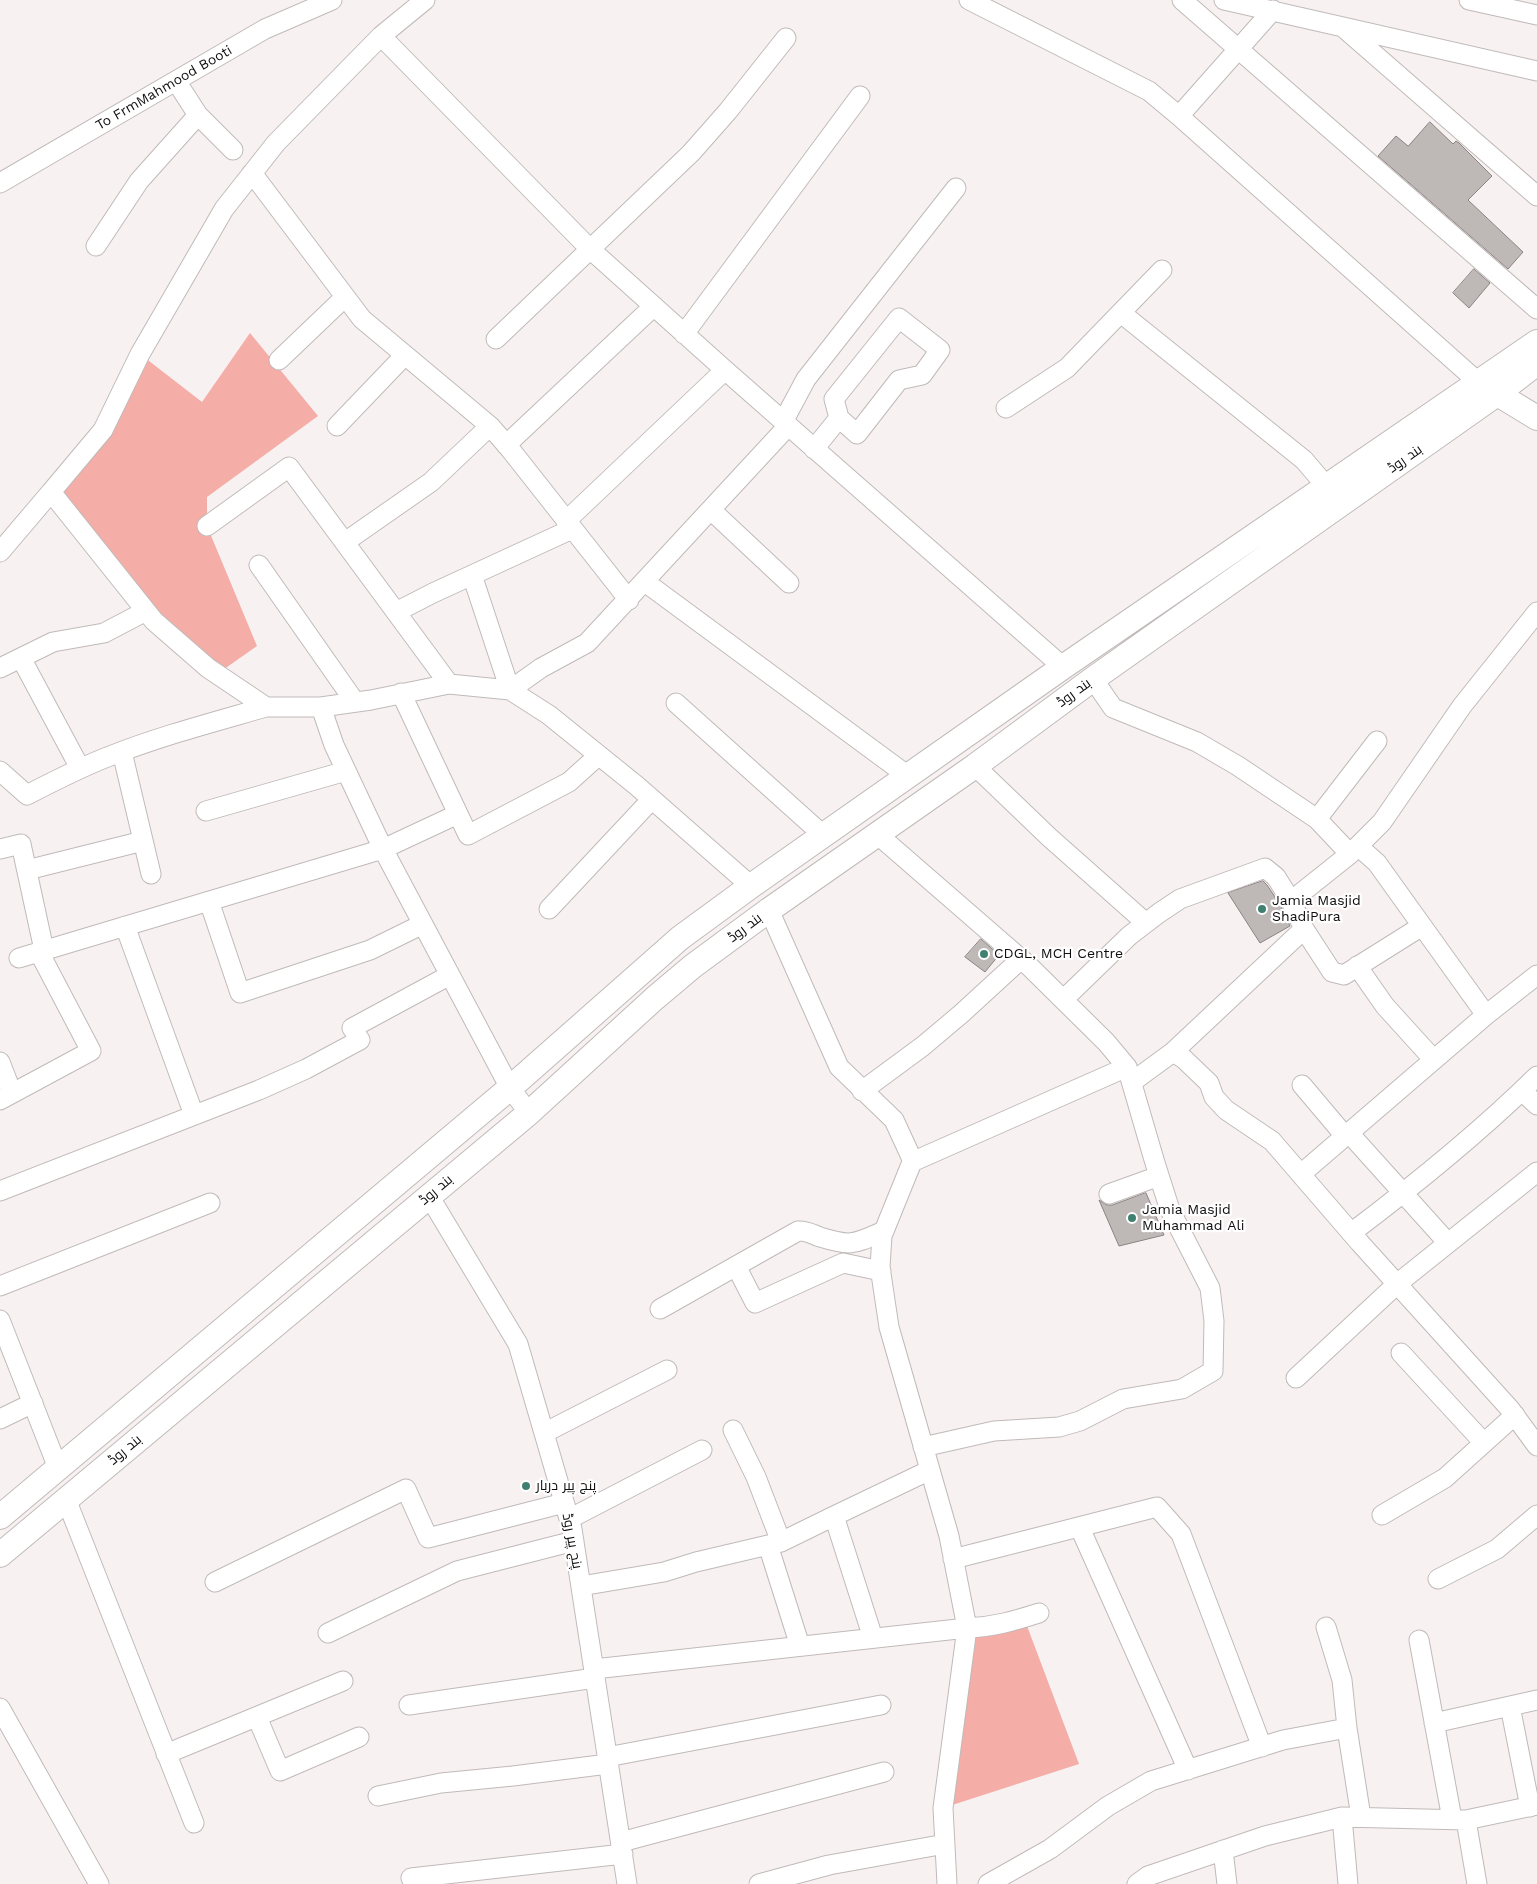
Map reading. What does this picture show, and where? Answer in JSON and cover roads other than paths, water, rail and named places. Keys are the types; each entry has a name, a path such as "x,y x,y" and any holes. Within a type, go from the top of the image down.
{"main road":[{"name":"بند روڈ","path":"0,1555 529,1113 693,966 769,910 975,766 1488,388 1537,342"},
{"name":"بند روڈ","path":"0,1516 510,1088 680,938 1063,667 1326,486 1488,388 1537,363"},
{"path":"1488,388 1537,418"}],"street":[{"name":"To FrmMahmood Booti","path":"0,183 265,29 332,0"},
{"path":"0,552 103,430 140,354 224,209 276,143 381,36 425,0"},
{"path":"970,0 1148,91 1179,116 1488,388"},
{"path":"1182,0 1537,309"},
{"path":"1224,0 1341,25 1537,71"},
{"path":"1469,0 1537,15"},
{"path":"1179,116 1273,10"},
{"path":"1341,25 1537,196"},
{"path":"381,36 590,249 814,449 1063,667"},
{"path":"496,339 692,154 786,38"},
{"path":"176,81 198,115 233,150"},
{"path":"684,334 860,96"},
{"path":"96,246 139,181 198,115"},
{"path":"252,173 362,319 490,426 628,600"},
{"path":"510,690 541,668 588,643 711,510 786,424 806,379 956,188"},
{"path":"1006,408 1067,368 1162,270"},
{"path":"279,360 345,298"},
{"path":"506,445 654,306"},
{"path":"1121,314 1304,460 1326,486"},
{"path":"899,318 940,350 922,376 899,380 857,434 839,418 834,400 899,318"},
{"path":"337,426 406,355"},
{"path":"396,612 569,525 725,370"},
{"path":"814,449 839,418"},
{"path":"345,542 431,482 490,426"},
{"path":"207,526 289,466 449,684"},
{"path":"51,492 154,621 208,668 266,707"},
{"path":"711,510 789,583"},
{"path":"259,565 355,702"},
{"path":"472,575 510,690"},
{"path":"645,582 908,776"},
{"path":"0,668 53,642 104,633 146,611"},
{"path":"1291,900 1354,850 1382,822 1462,706 1537,612"},
{"path":"21,658 80,768"},
{"path":"1093,679 1113,708 1197,742 1238,766 1317,819 1354,850 1378,863 1486,1015"},
{"path":"0,771 27,795 80,768 122,752 266,707 321,707 449,684 510,690 549,715 599,755 751,886"},
{"path":"401,693 468,836 569,782 599,755"},
{"path":"676,703 823,835"},
{"path":"321,707 334,745 383,849 510,1088 529,1113"},
{"path":"1317,819 1377,741"},
{"path":"122,752 151,874"},
{"path":"975,766 1049,837 1146,923"},
{"path":"206,811 346,771"},
{"path":"549,909 652,800"},
{"path":"19,958 383,849 458,814"},
{"path":"877,834 1021,959 1064,999 1106,1042 1130,1075 1170,1210 1210,1288 1214,1321 1213,1371 1182,1389 1123,1399 1080,1421 1059,1427 994,1431 923,1447"},
{"path":"27,870 143,841"},
{"path":"0,849 21,844 42,951 91,1051 6,1096 0,1062"},
{"path":"1064,999 1129,936 1180,899 1265,868 1276,877 1291,900 1304,930 1332,972 1344,975 1422,926"},
{"path":"209,901 240,993 370,950 423,924"},
{"path":"769,910 839,1067 894,1120 912,1157 912,1162 884,1231 880,1271 889,1327 949,1536 967,1628 943,1808 947,1884"},
{"path":"126,926 194,1115"},
{"path":"912,1162 1130,1075 1173,1052 1304,930"},
{"path":"862,1091 924,1046 1021,959"},
{"path":"1358,966 1386,1006 1434,1060"},
{"path":"0,1191 306,1069 360,1040 352,1028 450,975"},
{"path":"1301,1174 1486,1015 1537,975"},
{"path":"1173,1052 1184,1059 1209,1083 1214,1097 1226,1110 1272,1141 1351,1233 1515,1416 1534,1434"},
{"path":"1351,1233 1403,1193 1507,1105 1537,1076"},
{"path":"1302,1085 1448,1242"},
{"path":"1522,1091 1537,1105"},
{"path":"1296,1378 1397,1284 1537,1172"},
{"path":"1109,1194 1159,1176"},
{"name":"پنج پیر روڈ","path":"429,1196 518,1344 544,1433 574,1541 627,1884"},
{"path":"0,1286 210,1203"},
{"path":"660,1310 798,1231 806,1231 845,1244 858,1242 884,1231"},
{"path":"736,1266 755,1303 842,1263 880,1271"},
{"path":"0,1320 58,1468"},
{"path":"1401,1353 1484,1443"},
{"path":"544,1433 667,1370"},
{"path":"0,1419 33,1404"},
{"path":"1382,1515 1445,1478 1515,1416"},
{"path":"733,1430 756,1477 800,1646"},
{"path":"215,1582 406,1489 428,1538 566,1511 702,1450"},
{"path":"581,1586 664,1572 696,1562 774,1543 930,1470"},
{"path":"66,1499 194,1823"},
{"path":"954,1559 1157,1507 1181,1534 1262,1747"},
{"path":"1438,1579 1496,1549 1537,1514"},
{"path":"834,1516 873,1638"},
{"path":"1080,1528 1188,1770"},
{"path":"328,1633 457,1571 574,1541"},
{"path":"409,1705 594,1674 800,1646 990,1627 1014,1622 1039,1613"},
{"path":"1326,1627 1342,1680 1347,1728 1361,1818"},
{"path":"1419,1640 1434,1723 1477,1884"},
{"path":"166,1754 343,1681"},
{"path":"1434,1723 1537,1700"},
{"path":"378,1796 441,1783 513,1776 608,1761 880,1705"},
{"path":"1140,1883 1148,1876 1265,1836 1342,1817 1459,1820 1534,1806 1510,1706"},
{"path":"0,1708 99,1884"},
{"path":"257,1717 280,1771 359,1737"},
{"path":"988,1884 1050,1849 1108,1806 1151,1781 1283,1740 1347,1728"},
{"path":"411,1878 622,1848 884,1772"},
{"path":"1342,1817 1348,1884"},
{"path":"759,1884 829,1865 945,1844"},
{"path":"1223,1850 1227,1884"}],"place":[{"name":"Jamia Masjid ShadiPura","path":"1262,909"},
{"name":"CDGL, MCH Centre","path":"984,954"},
{"name":"Jamia Masjid Muhammad Ali","path":"1132,1218"},
{"name":"پنج پیر دربار","path":"526,1486"}]}
